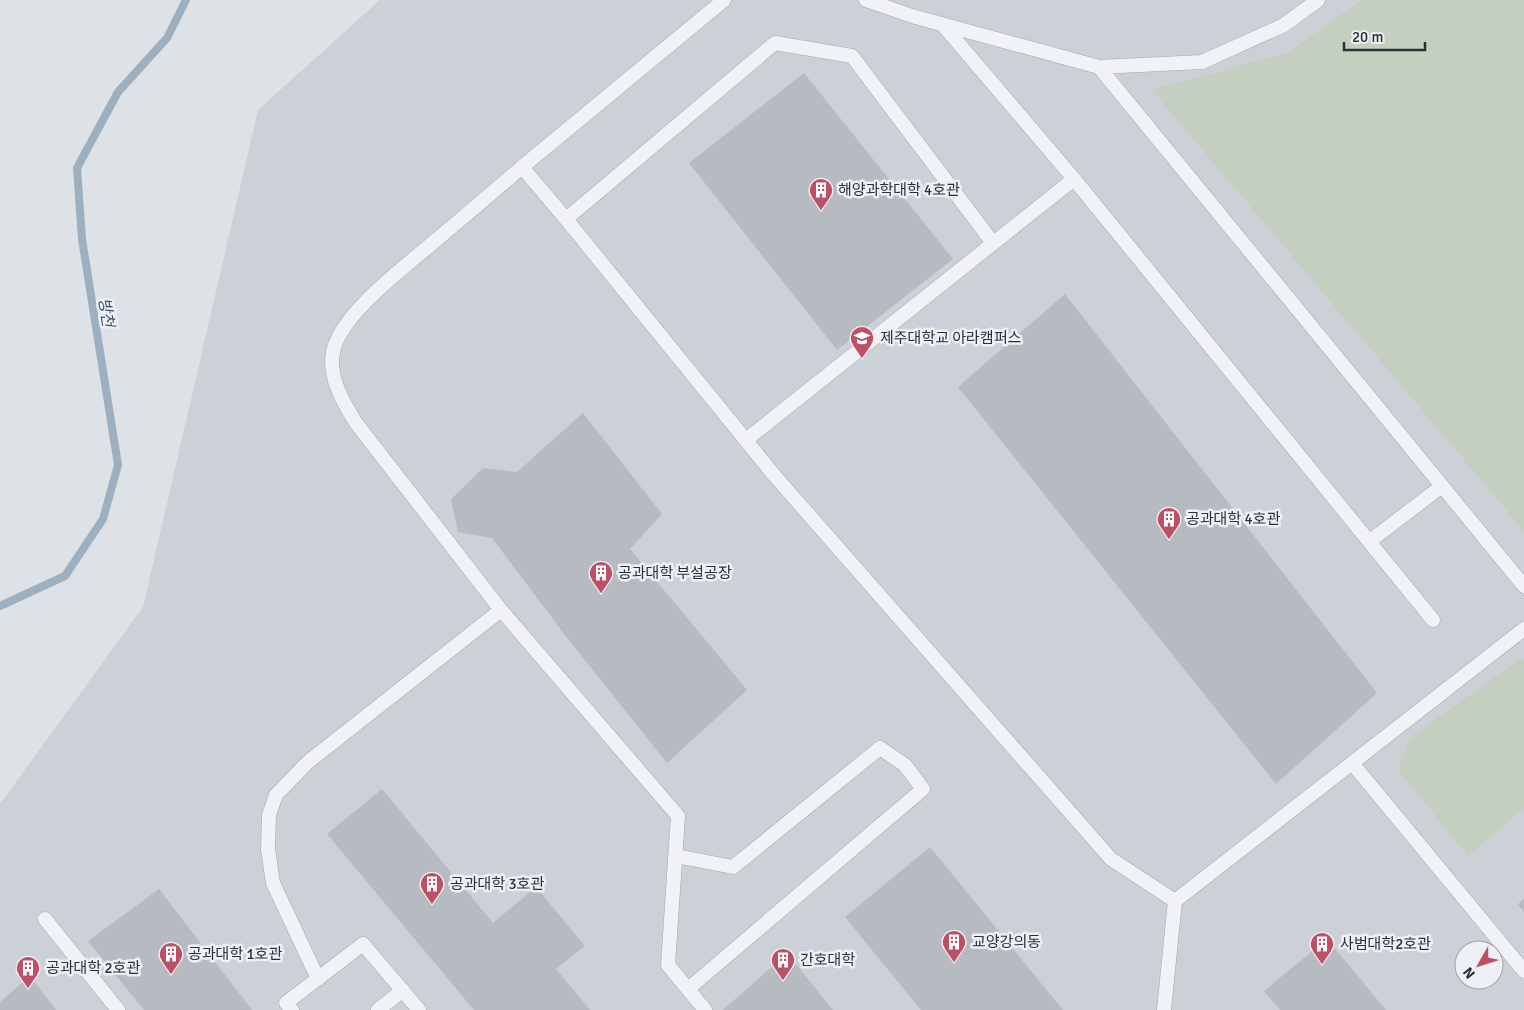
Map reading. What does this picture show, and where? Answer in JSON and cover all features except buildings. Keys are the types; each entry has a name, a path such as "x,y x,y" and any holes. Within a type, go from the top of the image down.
{"lane":[{"path":"705,1010 668,965 678,816 501,610 356,422 339,395 333,353 339,334 377,291 522,167 724,0"},
{"path":"866,0 943,25 1099,67 1202,62 1284,25 1318,0"},
{"path":"943,25 1074,179 1433,620"},
{"path":"566,218 775,42 852,56 993,243"},
{"path":"1099,67 1524,586"},
{"path":"522,167 566,218 746,440 1111,859 1175,901"},
{"path":"746,440 1074,179"},
{"path":"1370,542 1442,486"},
{"path":"318,979 273,884 268,849 269,815 276,795 308,762 501,610"},
{"path":"1164,1010 1175,901 1524,629"},
{"path":"676,856 734,867 880,748 905,765 922,789 688,989"},
{"path":"1352,763 1524,971"},
{"path":"45,919 118,1010"},
{"path":"292,1010 286,1003 363,944 419,1010"},
{"path":"378,1010 403,990"}],"shaded area":[{"name":"제주대학교 아라캠퍼스","path":"380,0 1524,0 1524,1010 0,1010 0,804 143,607 258,110"}],"green space":[{"path":"1362,0 1524,0 1524,531 1152,90 1287,53"},
{"path":"1520,659 1524,660 1524,808 1468,856 1398,770 1410,738"}],"waterway":[{"name":"방천","path":"0,606 65,576 103,519 118,465 82,239 77,168 118,92 167,38 186,0"}],"place":[{"name":"해양과학대학 4호관","path":"821,211"},
{"name":"제주대학교 아라캠퍼스","path":"862,359"},
{"name":"공과대학 4호관","path":"1169,540"},
{"name":"공과대학 부설공장","path":"601,594"},
{"name":"공과대학 3호관","path":"432,905"},
{"name":"교양강의동","path":"954,963"},
{"name":"사범대학2호관","path":"1322,965"},
{"name":"공과대학 1호관","path":"171,975"},
{"name":"간호대학","path":"783,981"},
{"name":"공과대학 2호관","path":"28,989"}]}
